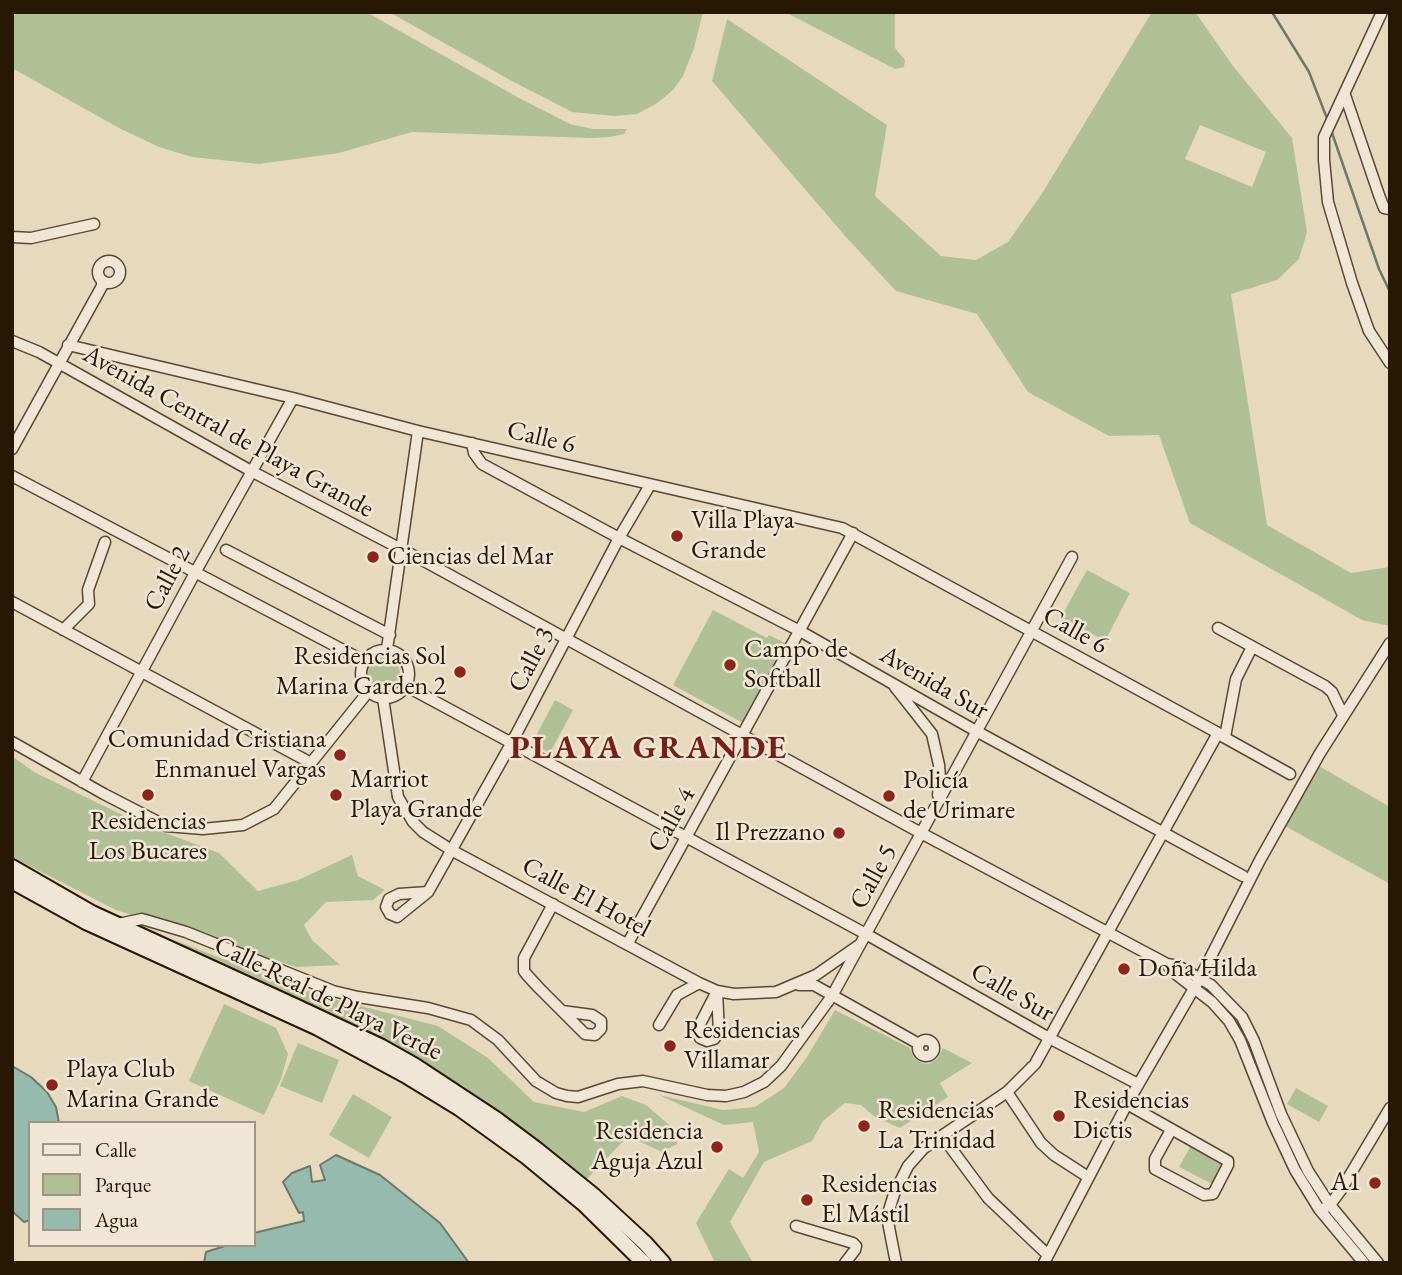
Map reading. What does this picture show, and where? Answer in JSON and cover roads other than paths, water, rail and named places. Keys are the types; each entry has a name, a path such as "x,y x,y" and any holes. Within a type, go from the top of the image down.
{"street":[{"path":"1382,12 1324,137 1324,181 1337,238 1370,331 1390,363"},
{"path":"1345,95 1384,208 1390,209"},
{"path":"12,237 31,238 94,224"},
{"path":"12,449 102,286 102,280"},
{"name":"Avenida Central de Playa Grande","path":"12,341 58,363 253,472 567,639 921,834 1167,964 1172,971 1197,982"},
{"name":"Calle 6","path":"68,345 293,398 418,431 829,525 853,533 1290,774"},
{"name":"Calle 2","path":"82,782 293,398"},
{"path":"387,649 418,431"},
{"name":"Avenida Sur","path":"472,443 474,453 482,464 800,631 976,731 1243,876"},
{"path":"12,475 364,661"},
{"name":"Calle 3","path":"428,892 453,851 619,538 650,485"},
{"name":"Calle 4","path":"628,943 853,533"},
{"path":"63,630 89,604 88,590 105,542"},
{"path":"226,550 390,635"},
{"name":"Calle 5","path":"109,928 142,919 158,923 244,954 333,991 428,1008 471,1020 498,1041 536,1081 567,1096 578,1097 618,1084 643,1082 707,1095 726,1096 744,1092 764,1082 781,1066 831,996 1072,557"},
{"path":"12,602 311,763"},
{"path":"1218,628 1325,686 1332,692 1343,715"},
{"path":"942,1136 988,1198 1046,1259 1127,1104 1197,982 1248,881 1343,715 1390,643"},
{"path":"896,1263 887,1217 894,1194 914,1159 924,1148 1007,1092 1035,1063 1221,735 1236,679 1252,647"},
{"path":"387,649 395,652 409,670 406,685 396,695 383,698 368,692 360,677 364,661 370,654 387,649"},
{"path":"891,682 932,734 940,778 936,806"},
{"name":"Calle Sur","path":"406,685 687,837 864,938 1138,1084"},
{"path":"12,741 166,826 203,829 243,825 274,809 368,692"},
{"name":"Calle El Hotel","path":"383,698 394,783 402,807 423,832 453,851 699,983 717,991 750,994 776,992 827,969 864,938"},
{"name":"Calle Real de Playa Verde","path":"12,867 90,918"},
{"name":"Calle Real de Playa Verde","path":"12,881 367,1046 409,1069 492,1124 530,1153 645,1243 663,1263"},
{"path":"553,904 524,958 523,968 562,1011"},
{"path":"1197,982 1223,995 1248,1028 1297,1150 1330,1205 1378,1263"},
{"path":"1197,982 1229,1021 1240,1040 1284,1148 1319,1209 1364,1263"},
{"path":"659,1025 677,995 699,983"},
{"path":"796,985 814,985 919,1044"},
{"path":"1007,1092 1041,1143 1054,1155 1088,1177"},
{"path":"1127,1104 1228,1161 1213,1194 1204,1195 1156,1169 1155,1159 1171,1130"},
{"path":"1319,1209 1330,1205 1390,1108"},
{"name":"Calle Real de Playa Verde","path":"589,1200 644,1263"},
{"path":"796,1226 853,1242 855,1250 845,1263"}],"water":[{"path":"12,1066 31,1077 47,1092 56,1107 59,1121 28,1121 28,1221 24,1222 12,1211"},
{"path":"336,1155 380,1175 440,1223 469,1263 204,1263 206,1252 222,1247 256,1247 256,1233 304,1221 303,1212 299,1213 283,1182 292,1173 310,1166 312,1182 325,1180 320,1165"}],"waterway":[{"path":"1272,12 1309,72 1328,121"},
{"path":"1331,130 1379,269 1390,292"}],"place":[{"name":"Villa Playa Grande","path":"677,536"},
{"name":"Ciencias del Mar","path":"373,557"},
{"name":"Campo de Softball","path":"730,665"},
{"name":"Residencias Sol Marina Garden 2","path":"460,672"},
{"name":"Comunidad Cristiana Enmanuel Vargas","path":"340,755"},
{"name":"Residencias Los Bucares","path":"148,795"},
{"name":"Marriot Playa Grande","path":"336,795"},
{"name":"Policía de Urimare","path":"889,796"},
{"name":"Il Prezzano","path":"839,833"},
{"name":"Doña Hilda","path":"1124,969"},
{"name":"Residencias Villamar","path":"670,1046"},
{"name":"Playa Club Marina Grande","path":"52,1085"},
{"name":"Residencias Dictis","path":"1059,1116"},
{"name":"Residencias La Trinidad","path":"864,1126"},
{"name":"Residencia Aguja Azul","path":"717,1147"},
{"name":"A1","path":"1375,1183"},
{"name":"Residencias El Mástil","path":"807,1200"}],"district":[{"name":"PLAYA GRANDE","path":"649,749"}]}
